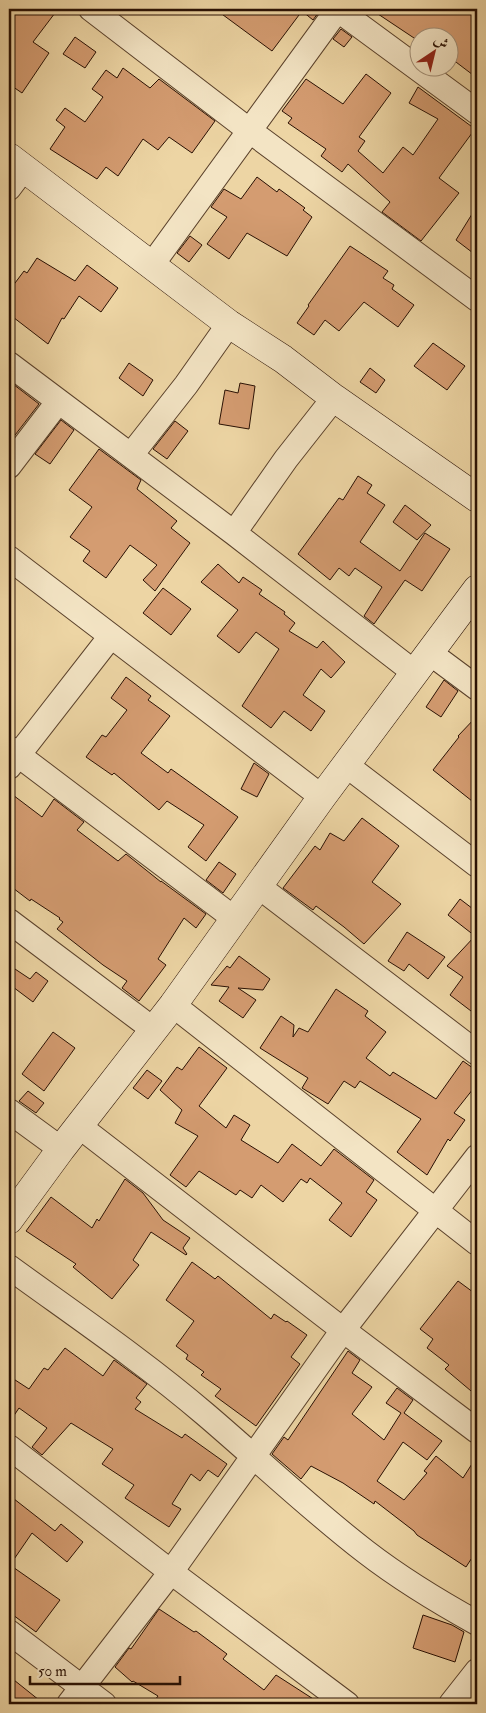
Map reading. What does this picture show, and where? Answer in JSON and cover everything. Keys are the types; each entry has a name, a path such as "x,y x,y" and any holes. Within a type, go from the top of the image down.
{"street":[{"path":"90,9 250,131 477,299"},
{"path":"152,266 338,9 477,112"},
{"path":"14,171 152,266 230,324 283,359 334,398 475,491"},
{"path":"131,455 186,385 230,324"},
{"path":"9,364 234,533 422,662 477,688"},
{"path":"234,533 286,459 334,398"},
{"path":"9,466 58,402"},
{"path":"9,558 322,797"},
{"path":"9,1220 61,1149 173,1005 322,797 477,588"},
{"path":"111,636 12,757 234,919"},
{"path":"346,765 477,865"},
{"path":"258,886 477,1053"},
{"path":"9,921 154,1030"},
{"path":"173,1005 477,1243"},
{"path":"9,1111 61,1149"},
{"path":"79,1126 477,1431"},
{"path":"75,1696 171,1572 343,1330 477,1157"},
{"path":"9,1267 157,1375 206,1414 366,1553 431,1598 477,1623"},
{"path":"9,1447 347,1704"},
{"path":"9,1632 75,1696 104,1704"},
{"path":"451,1704 477,1671"}],"building":[{"path":"9,9 58,9 33,42 49,53 22,93 9,84"},
{"path":"215,9 321,9 313,20 302,11 272,51"},
{"path":"360,9 477,9 477,78 458,64 458,28 408,28 408,34 372,10 368,15"},
{"path":"341,29 352,37 344,47 333,39"},
{"path":"75,37 96,52 85,68 63,54"},
{"path":"123,68 150,88 159,79 215,121 192,153 169,137 158,150 143,139 118,176 106,167 97,179 50,149 65,127 56,120 65,108 85,122 103,97 92,89 106,70 117,78"},
{"path":"366,74 391,93 359,137 365,141 358,151 383,173 403,147 413,155 438,119 409,103 418,87 475,129 439,178 459,193 421,241 382,212 390,202 348,164 342,172 321,156 326,149 288,123 292,118 282,111 306,79 343,104"},
{"path":"257,177 277,192 279,189 305,208 303,210 312,217 287,256 247,233 229,259 207,244 227,217 211,207 224,189 241,199"},
{"path":"477,206 477,256 456,240"},
{"path":"190,236 202,245 189,262 177,253"},
{"path":"350,246 388,271 383,278 394,285 392,289 414,305 398,327 364,302 339,331 325,320 314,335 297,323"},
{"path":"37,258 75,281 87,265 118,288 101,312 79,296 64,319 62,318 48,344 9,314 9,291 24,271 27,273"},
{"path":"433,343 465,366 447,390 414,366"},
{"path":"129,363 153,380 143,396 119,378"},
{"path":"370,368 385,380 376,393 360,382"},
{"path":"9,381 39,404 12,439 9,436"},
{"path":"240,383 255,386 249,429 219,424 225,390 238,393"},
{"path":"61,420 74,430 50,464 35,454"},
{"path":"175,421 188,431 167,459 153,449"},
{"path":"99,449 141,480 137,489 177,521 171,528 190,543 155,591 143,580 157,565 130,545 106,578 83,561 90,551 70,537 92,507 69,490"},
{"path":"358,476 372,485 367,493 385,505 360,542 400,571 425,533 450,549 422,591 405,580 374,624 364,616 382,587 355,568 349,576 339,568 330,580 298,554 339,498 343,500"},
{"path":"405,505 431,525 417,540 393,522"},
{"path":"218,564 239,583 243,577 262,590 259,594 285,612 284,614 295,623 289,631 317,648 323,641 345,662 331,678 321,669 303,695 325,711 311,731 284,711 271,728 242,706 279,649 256,632 239,653 217,636 238,610 201,582"},
{"path":"163,588 191,609 171,635 143,613"},
{"path":"126,677 151,696 148,700 170,716 141,753 168,773 171,769 238,817 206,861 188,847 204,825 167,801 159,810 114,773 112,775 86,757 102,735 106,737 127,710 111,698"},
{"path":"444,680 458,691 441,717 426,707"},
{"path":"477,716 477,805 433,770 458,736"},
{"path":"254,763 269,774 257,797 241,789"},
{"path":"9,792 42,817 54,799 84,822 77,830 118,861 126,854 206,914 196,928 184,918 158,959 166,965 139,1001 122,988 127,981 57,929 63,922 60,918 31,899 30,901 9,885"},
{"path":"362,818 399,846 372,882 401,904 364,944 316,906 313,910 283,888 315,846 320,850 330,833 344,841"},
{"path":"219,862 236,874 223,893 206,880"},
{"path":"460,899 477,912 477,1003 471,1011 450,995 463,977 447,966 475,936 448,915"},
{"path":"407,932 445,957 428,979 409,964 404,971 388,961"},
{"path":"239,956 270,979 263,990 238,988 256,1000 243,1018 219,1001 229,987 211,985 227,966 230,968"},
{"path":"9,965 30,979 36,972 48,981 33,1002 9,984"},
{"path":"336,989 368,1011 365,1016 386,1032 366,1058 390,1076 393,1072 436,1099 463,1061 477,1071 477,1084 454,1113 465,1120 450,1141 448,1139 427,1175 397,1152 421,1119 360,1081 355,1088 344,1081 328,1104 302,1088 308,1078 260,1048 281,1016 294,1025 293,1037 299,1028 308,1032"},
{"path":"53,1032 75,1048 44,1091 22,1074"},
{"path":"199,1047 227,1068 199,1106 226,1128 234,1115 250,1125 241,1140 278,1163 292,1144 321,1166 334,1149 374,1180 366,1192 377,1200 351,1237 329,1220 342,1203 310,1178 307,1183 301,1179 283,1202 261,1185 252,1198 240,1190 236,1195 199,1171 186,1187 170,1175 198,1136 175,1123 182,1110 160,1090 177,1067 182,1070"},
{"path":"147,1070 162,1081 148,1099 133,1088"},
{"path":"28,1091 44,1103 36,1113 19,1101"},
{"path":"125,1179 143,1193 163,1220 190,1238 183,1248 186,1255 151,1232 133,1260 139,1265 112,1299 73,1267 76,1264 26,1231 51,1197 92,1228 97,1219 99,1221"},
{"path":"192,1262 215,1279 218,1276 271,1319 274,1314 307,1335 291,1357 300,1364 256,1426 215,1396 221,1389 201,1375 204,1372 186,1359 188,1355 176,1346 194,1321 166,1300"},
{"path":"458,1281 477,1295 477,1396 445,1369 449,1365 427,1348 433,1339 420,1329"},
{"path":"65,1348 103,1376 114,1360 147,1384 136,1398 141,1402 135,1409 182,1438 185,1434 227,1464 218,1477 208,1470 200,1481 191,1474 172,1504 181,1509 169,1527 125,1498 134,1485 102,1464 113,1449 71,1423 42,1455 32,1447 47,1428 19,1408 9,1423 9,1376 29,1389 44,1368 48,1370"},
{"path":"348,1351 360,1360 352,1373 372,1387 352,1414 384,1440 401,1413 386,1403 397,1388 413,1400 404,1413 442,1441 427,1460 403,1442 377,1481 404,1500 427,1473 424,1471 436,1456 463,1478 477,1456 477,1550 466,1567 417,1535 375,1501 374,1504 343,1483 311,1466 301,1479 272,1454 284,1437 288,1440"},
{"path":"9,1495 55,1531 61,1524 83,1542 67,1562 32,1533 10,1565 60,1600 36,1632 9,1612"},
{"path":"159,1609 194,1632 196,1631 227,1654 223,1659 264,1690 276,1675 321,1704 152,1704 158,1696 132,1682 115,1667 129,1648 131,1649"},
{"path":"423,1615 452,1625 464,1632 455,1662 413,1648"},
{"path":"9,1676 44,1704 9,1704"}]}
